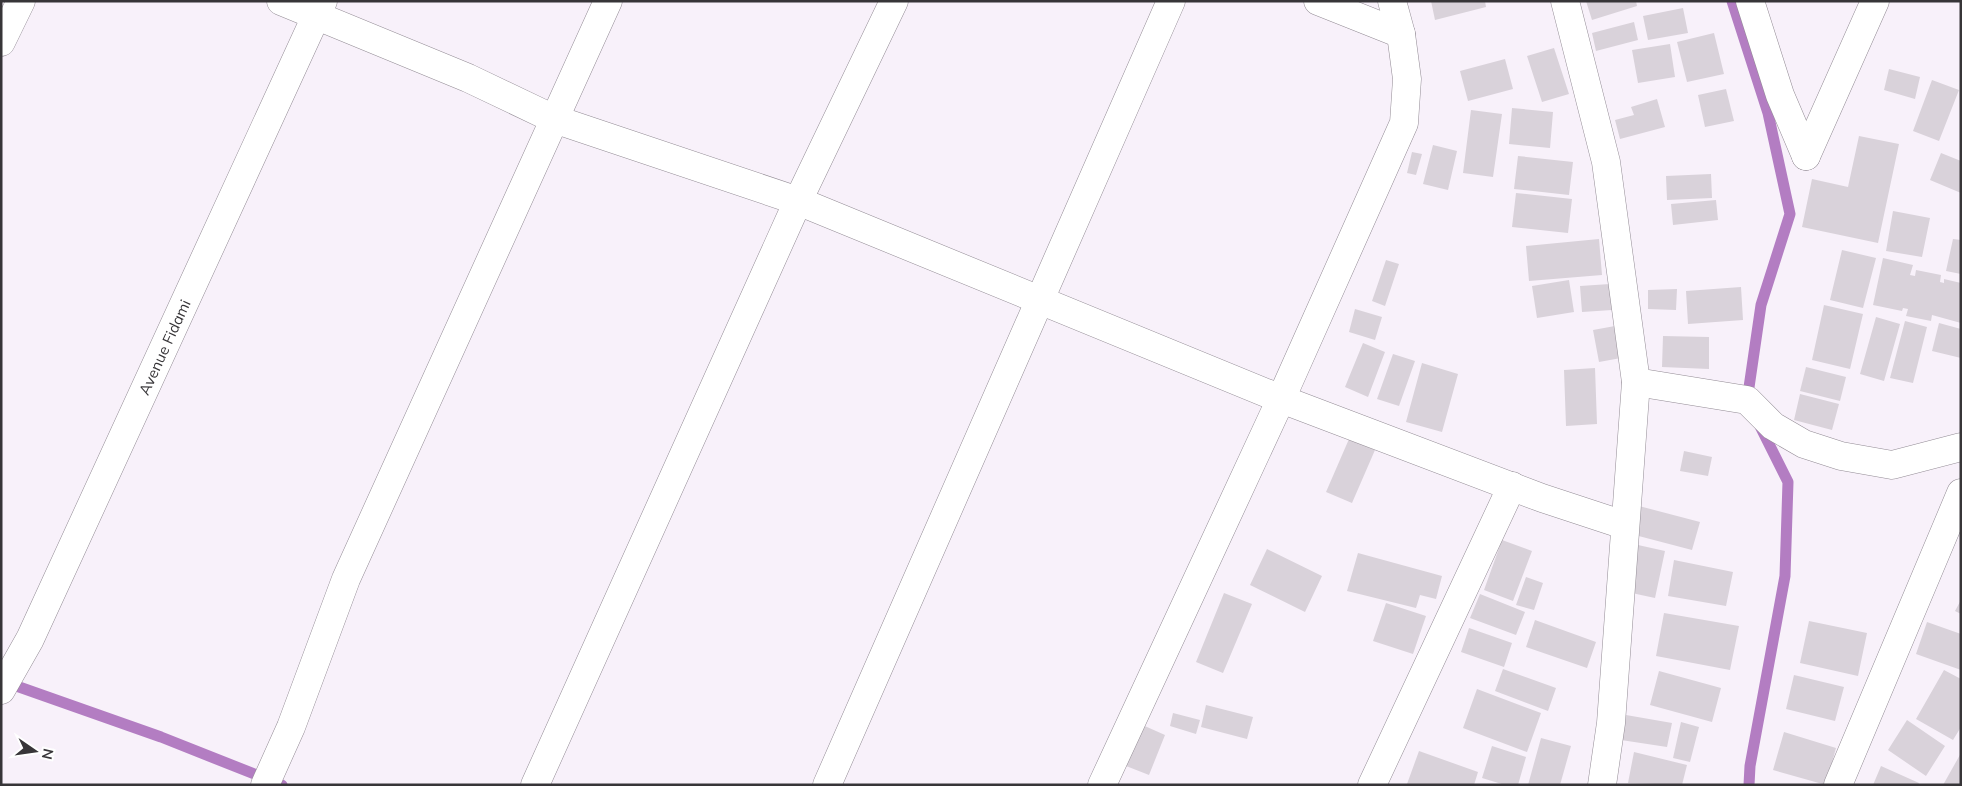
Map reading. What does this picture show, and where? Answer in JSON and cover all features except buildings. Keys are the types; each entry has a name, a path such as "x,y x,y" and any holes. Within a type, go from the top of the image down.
{"street":[{"path":"1,42 21,1"},
{"path":"282,1 320,9 554,119 798,200 1281,399 1512,486 1624,525"},
{"path":"265,785 291,727 346,579 608,1"},
{"path":"535,785 798,200 894,1"},
{"path":"827,785 1171,1"},
{"path":"1318,1 1401,34"},
{"path":"1102,785 1281,399 1404,123 1407,79 1401,34 1392,1"},
{"path":"1565,1 1606,162 1636,382 1624,525 1611,723 1602,785"},
{"path":"1750,1 1780,95 1806,156 1875,1"},
{"name":"Avenue Fidami","path":"1,690 34,630 320,9"},
{"path":"1636,382 1747,400 1773,426 1804,444 1841,456 1892,465 1961,446"},
{"path":"1372,785 1512,486"},
{"path":"1838,785 1961,493"}],"waterway":[{"path":"1732,1 1768,113 1790,214 1761,305 1747,401"},
{"path":"1749,785 1750,766 1785,576 1788,482 1759,424"},
{"path":"5,682 161,737 282,785"}]}
